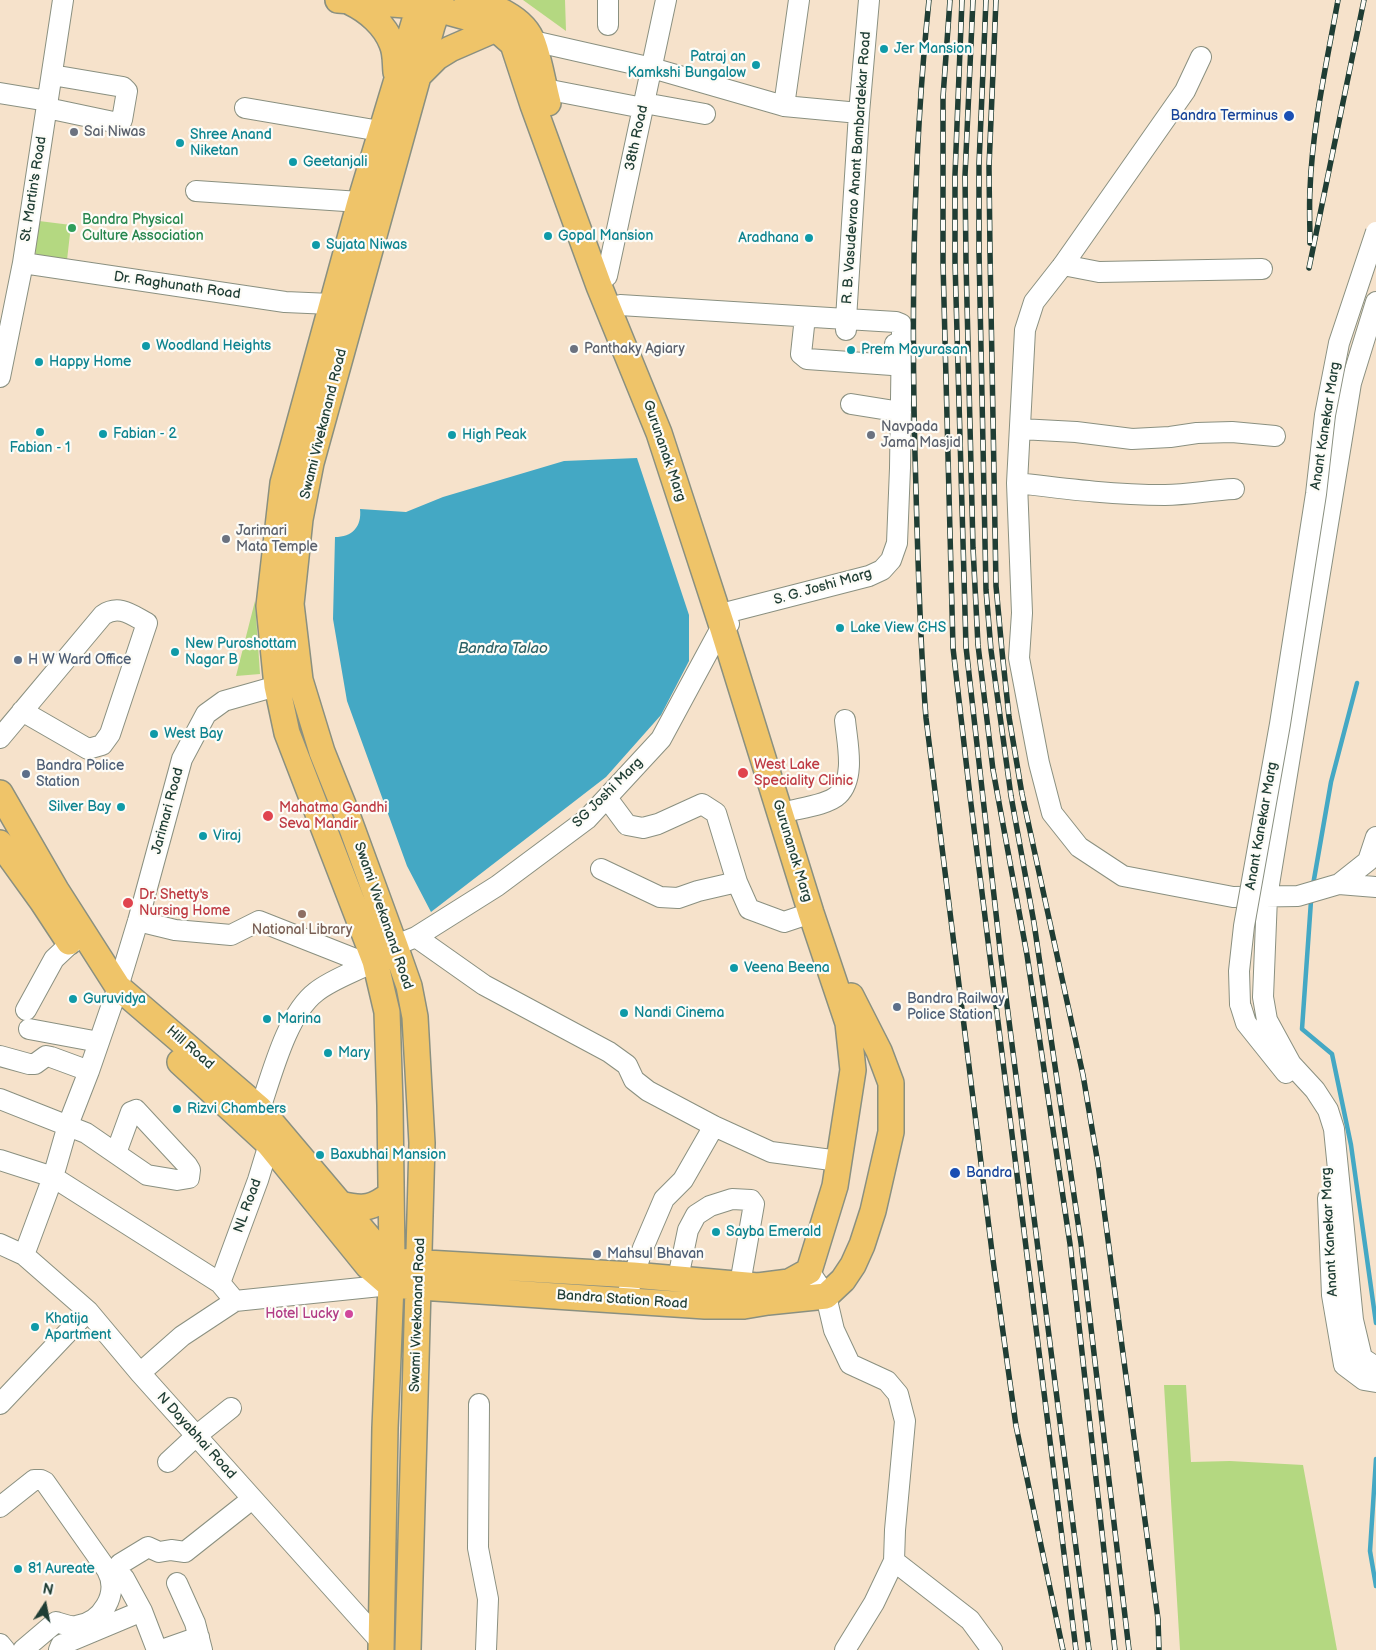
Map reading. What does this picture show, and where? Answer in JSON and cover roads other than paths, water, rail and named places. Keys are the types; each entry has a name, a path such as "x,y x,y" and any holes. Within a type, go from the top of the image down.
{"main road":[{"name":"Gurunanak Marg","path":"467,0 485,4 499,14 521,25 533,41 554,125 571,178 607,276 620,305 725,621 811,913 848,1023 852,1042 853,1070 839,1161 835,1186 809,1270"},
{"name":"Gurunanak Marg","path":"344,1 429,4 473,19 499,14"},
{"path":"344,1 364,8 374,18 392,42 395,56 407,78 499,14"},
{"name":"Swami Vivekanand Road","path":"381,1646 391,1273 390,1105 387,1012 372,962 287,733 288,683 291,604 300,519 311,463 407,78 429,4"},
{"name":"Gurunanak Marg","path":"499,14 513,44 533,105 599,286 675,471"},
{"name":"Swami Vivekanand Road","path":"407,78 380,131 283,483 269,606 288,683 322,752 349,821 406,942 409,986 415,1018 422,1143 408,1650"},
{"path":"725,621 790,811 848,990 879,1052 891,1083 891,1132 870,1220 854,1265 843,1280 826,1296"},
{"name":"Hill Road","path":"0,793 56,890 78,939"},
{"name":"Hill Road","path":"0,843 42,901 78,939 116,994 273,1137 341,1204 375,1245 391,1273"},
{"name":"Hill Road","path":"116,994 260,1109 273,1137 368,1266 391,1273"},
{"path":"341,1204 366,1208 378,1204 391,1194"},
{"name":"Bandra Station Road","path":"419,1275 626,1300 705,1306 742,1295 758,1286 789,1282 809,1270"},
{"path":"391,1273 419,1275"},
{"name":"Bandra Station Road","path":"419,1275 633,1275 678,1278 768,1302 826,1296"},
{"path":"387,1398 415,1398"}],"street":[{"name":"St. Martin's Road","path":"0,377 59,76 64,0"},
{"path":"608,0 608,25"},
{"name":"38th Road","path":"607,276 666,0"},
{"path":"784,106 799,0"},
{"name":"R. B. Vasudevrao Anant Bambardekar Road","path":"620,305 804,323 846,324 859,113 869,0"},
{"path":"533,41 651,73 715,99"},
{"path":"1201,57 1185,91 1063,265 1034,302 1024,330 1017,483 1022,613 1019,658 1039,764 1052,813 1079,846 1123,876 1234,897 1267,898 1298,896 1339,884 1376,887"},
{"path":"0,93 118,123 122,120 127,91 124,87 59,76"},
{"path":"545,89 644,105 715,99 859,113"},
{"path":"245,108 380,131"},
{"path":"196,191 360,202"},
{"name":"Anant Kanekar Marg","path":"1376,232 1339,342 1325,415 1316,494 1280,724 1244,926 1239,971 1240,1004 1246,1023 1318,1115 1326,1147 1332,1295 1344,1366 1364,1380 1376,1382"},
{"name":"Dr. Raghunath Road","path":"23,263 285,302 331,304"},
{"path":"1063,265 1099,272 1262,270"},
{"name":"Anant Kanekar Marg","path":"1376,302 1351,383 1267,898 1263,997 1267,1020 1292,1064 1315,1090 1328,1110 1334,1129 1353,1320 1362,1358 1376,1367"},
{"path":"804,323 801,354 807,359 892,365 895,358 892,326 846,324"},
{"name":"S. G. Joshi Marg","path":"725,621 869,576 882,570 891,560 897,543 902,330 892,326"},
{"path":"851,404 901,412"},
{"path":"1020,429 1132,438 1232,432 1275,436"},
{"path":"1017,483 1113,494 1168,495 1234,489"},
{"path":"0,738 22,711 102,615 110,610 122,610 147,623 110,734 102,745 88,749 22,711"},
{"name":"SG Joshi Marg","path":"406,942 497,886 587,819 661,738 725,621"},
{"name":"Jarimari Road","path":"24,1254 52,1177 68,1125 116,994 182,759 206,714 224,701 288,683"},
{"path":"790,811 838,796 847,780 845,720"},
{"path":"607,798 627,825 643,828 658,824 702,804 716,813 737,882 749,909 784,922 811,913"},
{"path":"1339,884 1368,860 1376,837"},
{"path":"601,869 660,897 678,898 698,891 737,882"},
{"path":"138,921 175,930 232,936 259,920 372,962"},
{"path":"78,939 54,959 28,1020 99,1042"},
{"path":"406,942 609,1052 627,1065 634,1080 648,1091 714,1126 771,1152 839,1161"},
{"path":"260,1109 290,1025 306,1001 318,990 372,962"},
{"path":"0,1056 35,1064 46,1056 89,1071"},
{"path":"0,1099 86,1133 116,1153"},
{"path":"626,1300 633,1275 664,1199 683,1180 714,1126"},
{"name":"NL Road","path":"220,1283 273,1137"},
{"path":"0,1160 52,1177 220,1283 235,1301"},
{"path":"678,1278 688,1230 696,1215 710,1206 732,1199 751,1200 754,1204 742,1295"},
{"name":"N Dayabhai Road","path":"0,1244 24,1254 88,1311 140,1373 381,1646"},
{"path":"809,1270 826,1296 834,1330 850,1364 887,1381 898,1394 905,1421 894,1560 874,1604 845,1650"},
{"path":"140,1373 182,1336 235,1301 391,1273"},
{"path":"0,1404 88,1311"},
{"path":"479,1404 478,1548 488,1600 486,1650"},
{"path":"168,1462 230,1408"},
{"path":"0,1507 34,1480 44,1482 107,1570 112,1585 110,1598 104,1611 89,1622 75,1626 56,1622 23,1650"},
{"path":"157,1650 142,1611 122,1571 148,1548 159,1552 171,1550 185,1552 252,1499"},
{"path":"894,1560 970,1620 992,1650"},
{"path":"162,1650 201,1644 195,1623 176,1583"},
{"path":"59,1650 61,1645 142,1611"},
{"path":"0,1644 5,1650"}],"water":[{"name":"Bandra Talao","path":"637,458 689,615 689,661 661,715 606,777 431,912 407,866 347,701 333,619 335,537 341,537 355,530 359,521 360,509 406,512 443,497 564,461"}],"waterway":[{"path":"1313,885 1331,782 1357,683"},
{"path":"1311,901 1302,1029 1332,1054 1351,1145 1376,1323"},
{"path":"1376,1459 1370,1551 1376,1586"}],"railway":[{"path":"929,0 919,122 913,307 914,430 926,718 993,1260 1016,1426 1063,1650"},
{"path":"950,0 943,97 943,263 953,648 1076,1650"},
{"path":"962,0 955,175 955,262 966,647 1001,958 1089,1650"},
{"path":"973,0 965,176 973,548 978,645 993,770 1027,955 1070,1244 1115,1650"},
{"path":"986,0 979,164 979,252 986,590 991,650 1011,796 1034,923 1081,1243 1129,1650"},
{"path":"996,0 989,167 996,586 1002,651 1009,717 1022,794 1083,1075 1098,1164 1158,1619 1159,1650"},
{"path":"1310,243 1311,167 1321,95 1338,0"},
{"path":"1309,268 1364,0"}],"place":[{"name":"Jer Mansion","path":"884,49"},
{"name":"Patraj an Kamkshi Bungalow","path":"756,65"},
{"name":"Bandra Terminus","path":"1289,116"},
{"name":"Sai Niwas","path":"74,132"},
{"name":"Shree Anand Niketan","path":"180,143"},
{"name":"Geetanjali","path":"293,162"},
{"name":"Bandra Physical Culture Association","path":"72,228"},
{"name":"Gopal Mansion","path":"548,236"},
{"name":"Aradhana","path":"809,238"},
{"name":"Sujata Niwas","path":"316,245"},
{"name":"Woodland Heights","path":"146,346"},
{"name":"Panthaky Agiary","path":"574,349"},
{"name":"Prem Mayurasan","path":"851,350"},
{"name":"Happy Home","path":"39,362"},
{"name":"Fabian - 1","path":"40,432"},
{"name":"Fabian - 2","path":"103,434"},
{"name":"High Peak","path":"452,435"},
{"name":"Navpada Jama Masjid","path":"871,435"},
{"name":"Jarimari Mata Temple","path":"226,539"},
{"name":"Lake View CHS","path":"840,628"},
{"name":"New Puroshottam Nagar B","path":"175,652"},
{"name":"H W Ward Office","path":"18,660"},
{"name":"West Bay","path":"154,734"},
{"name":"West Lake Speciality Clinic","path":"743,773"},
{"name":"Bandra Police Station","path":"26,774"},
{"name":"Silver Bay","path":"121,807"},
{"name":"Mahatma Gandhi Seva Mandir","path":"268,816"},
{"name":"Viraj","path":"203,836"},
{"name":"Dr. Shetty's Nursing Home","path":"128,903"},
{"name":"National Library","path":"302,914"},
{"name":"Veena Beena","path":"734,968"},
{"name":"Guruvidya","path":"73,999"},
{"name":"Bandra Railway Police Station","path":"897,1007"},
{"name":"Nandi Cinema","path":"624,1013"},
{"name":"Marina","path":"267,1019"},
{"name":"Mary","path":"328,1053"},
{"name":"Rizvi Chambers","path":"177,1109"},
{"name":"Baxubhai Mansion","path":"320,1155"},
{"name":"Bandra","path":"955,1173"},
{"name":"Sayba Emerald","path":"716,1232"},
{"name":"Mahsul Bhavan","path":"597,1254"},
{"name":"Hotel Lucky","path":"349,1314"},
{"name":"Khatija Apartment","path":"35,1327"},
{"name":"81 Aureate","path":"18,1569"}]}
